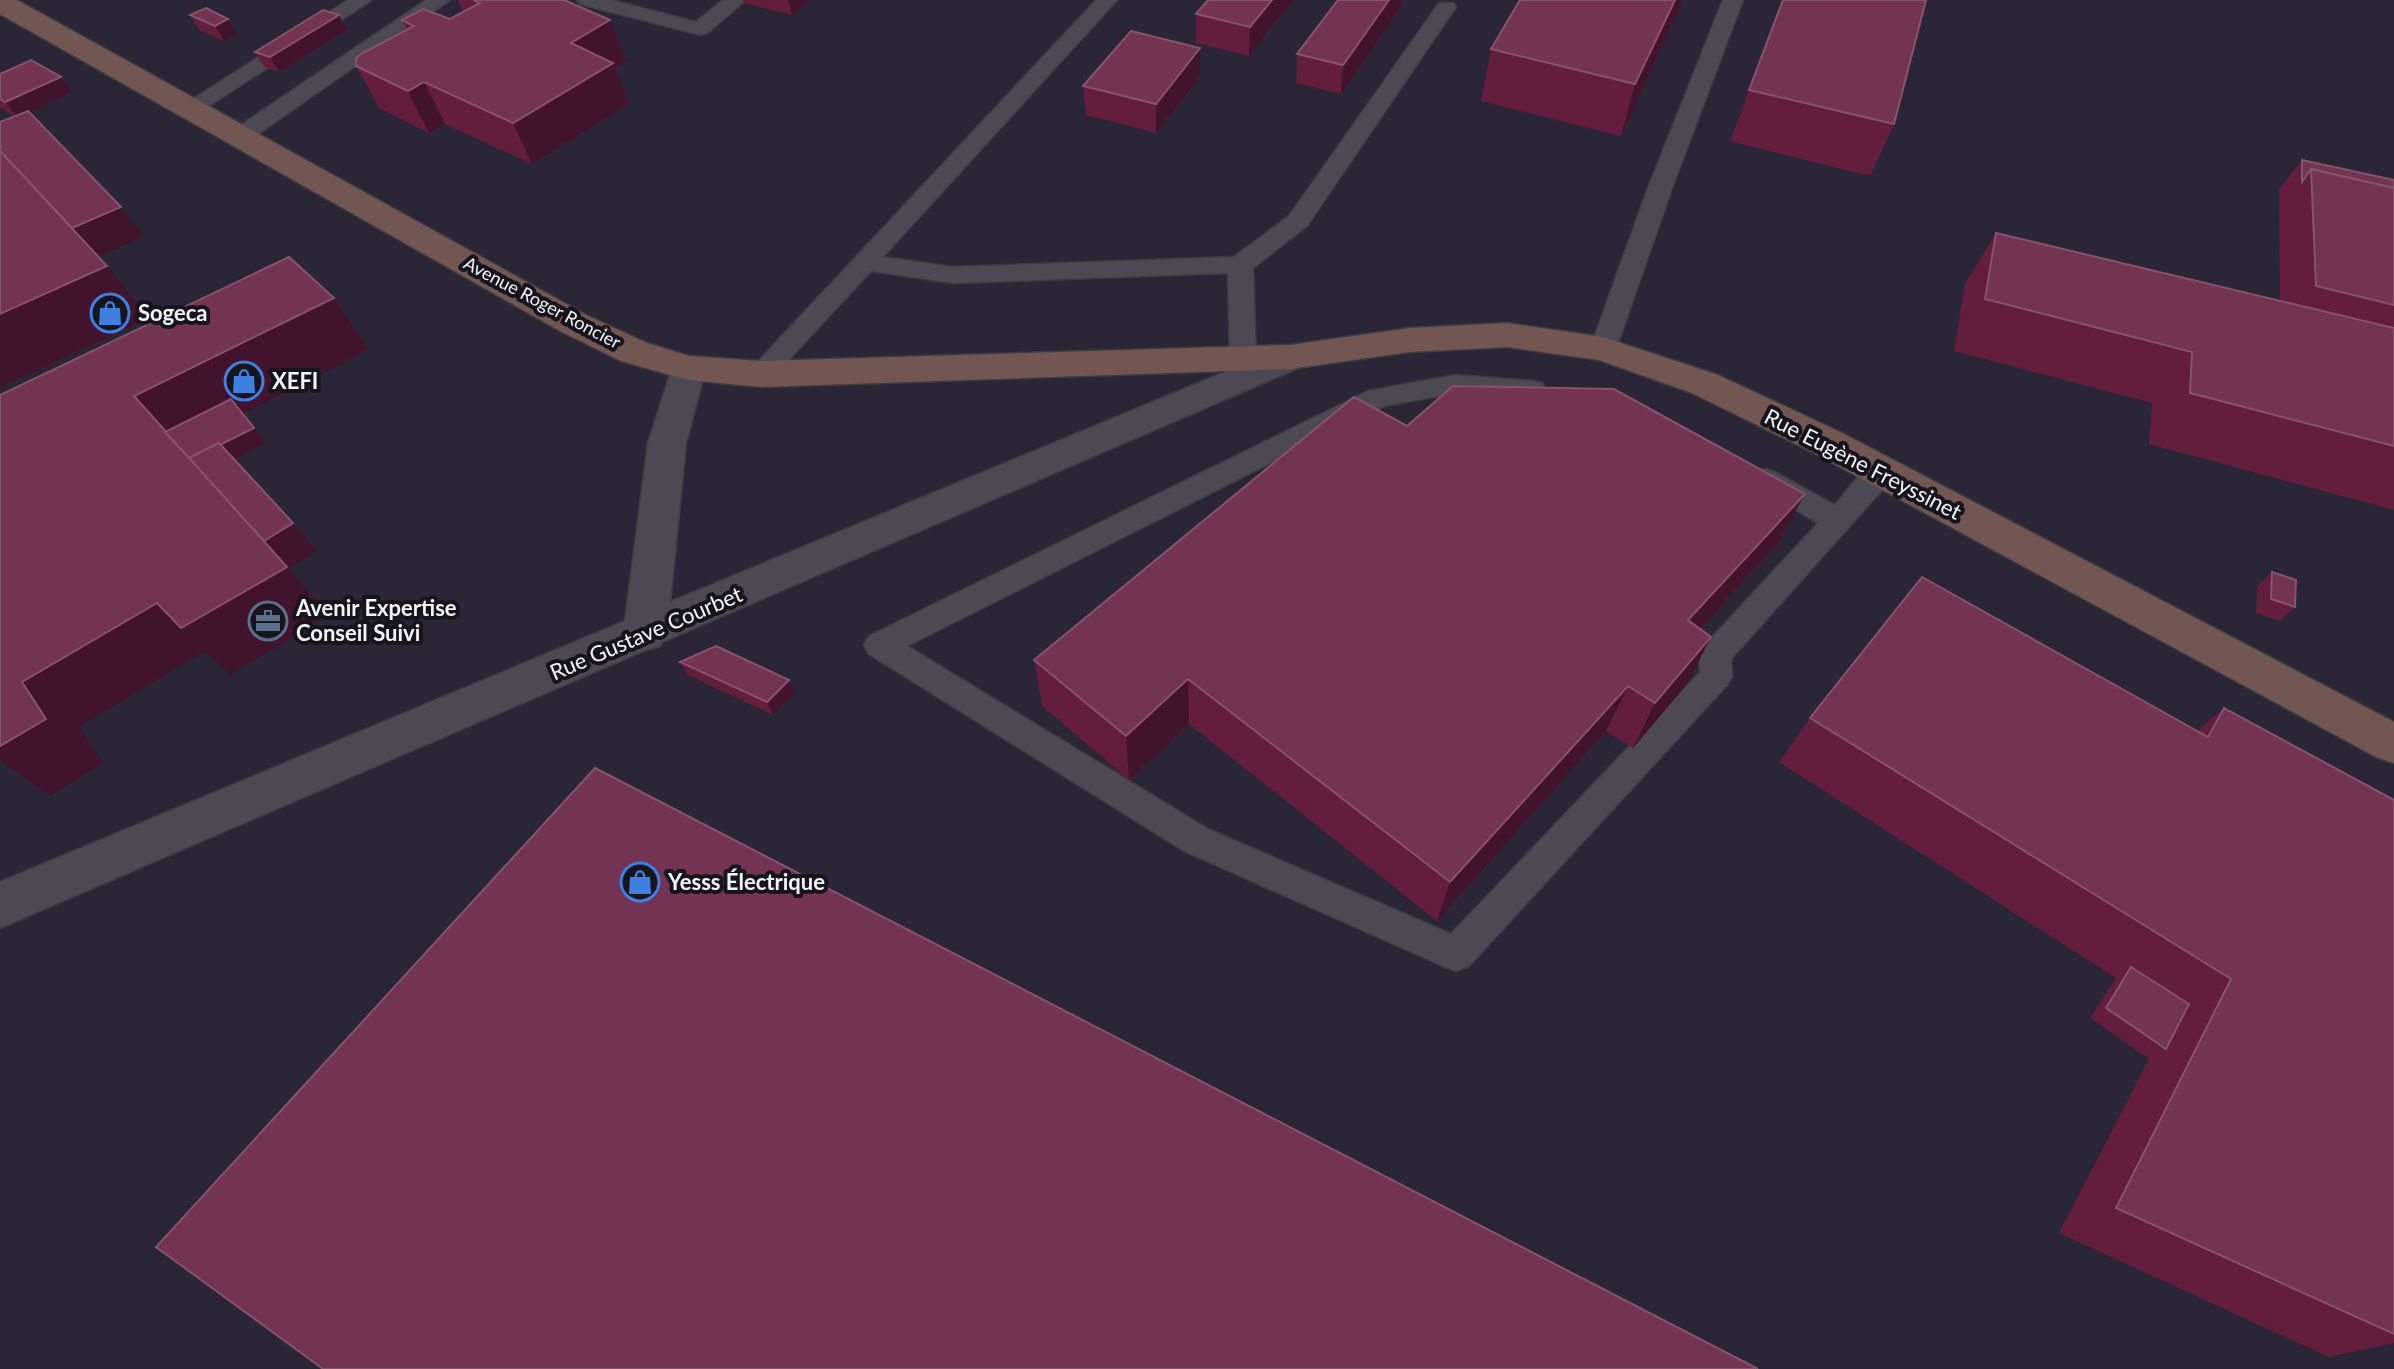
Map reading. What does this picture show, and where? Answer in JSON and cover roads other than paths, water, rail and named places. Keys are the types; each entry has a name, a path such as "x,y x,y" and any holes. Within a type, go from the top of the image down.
{"street":[{"name":"Avenue Roger Roncier","path":"0,2 575,324 634,352 688,368 761,374 1290,357"},
{"name":"Rue Eugène Freyssinet","path":"1290,357 1410,340 1507,335 1603,349 1705,384 1882,472 2394,744"},
{"name":"Rue Gustave Courbet","path":"0,905 645,634 1290,357"},
{"path":"645,634 667,443 688,368"}],"lane":[{"path":"190,108 362,0"},
{"path":"240,136 440,0"},
{"path":"587,0 700,29 736,0"},
{"path":"761,374 1107,0"},
{"path":"1603,349 1660,188 1733,0"},
{"path":"865,262 953,275 1240,265 1298,221 1446,7"},
{"path":"1240,265 1243,359"},
{"path":"1558,392 1455,384 1378,398 880,645 1196,840 1456,954 1716,676 1715,655 1882,472"},
{"path":"1737,462 1839,521"}],"place":[{"name":"Sogeca","path":"110,313"},
{"name":"XEFI","path":"244,381"},
{"name":"Avenir Expertise Conseil Suivi","path":"268,621"},
{"name":"Yesss Électrique","path":"640,882"}]}
